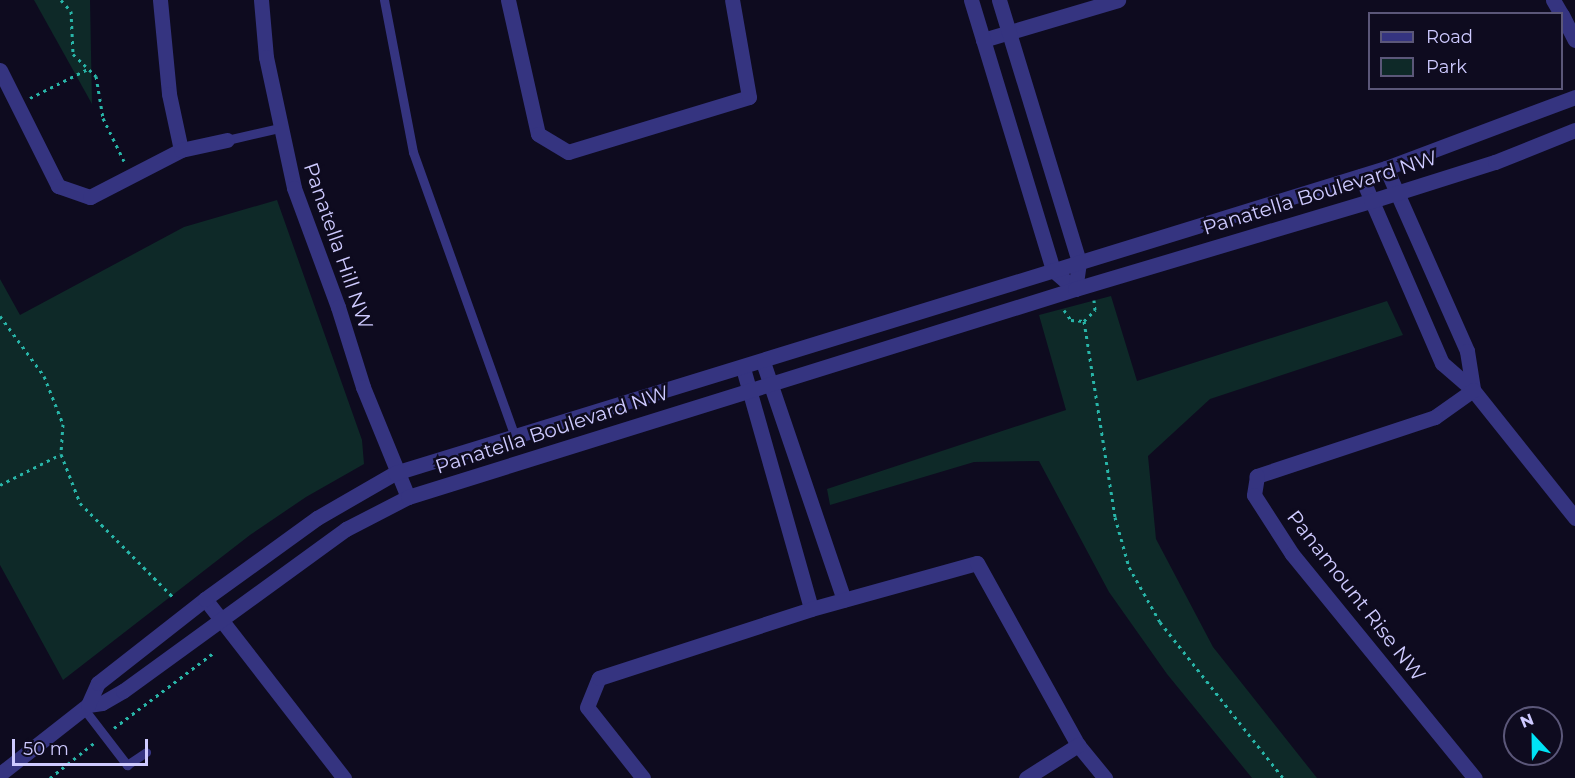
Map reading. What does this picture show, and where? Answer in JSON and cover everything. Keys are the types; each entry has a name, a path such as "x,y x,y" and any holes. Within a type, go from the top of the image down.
{"street":[{"path":"160,0 169,94 181,150"},
{"name":"Panatella Hill NW","path":"261,0 279,128 294,188 395,473 408,497"},
{"path":"508,0 538,135 568,152 749,97 732,0"},
{"path":"971,0 1053,270 1083,287"},
{"path":"999,0 1079,262 1083,287"},
{"path":"983,40 1118,0"},
{"path":"1563,18 1575,40"},
{"path":"0,70 58,186 90,197 181,150 227,140"},
{"name":"Panatella Boulevard NW","path":"0,774 86,707 98,683 205,599 317,519 395,473 763,362 1361,176 1575,97"},
{"name":"Panatella Boulevard NW","path":"86,707 102,704 123,692 346,529 408,497 1060,294 1398,193 1575,130"},
{"path":"1386,168 1467,351 1473,390"},
{"path":"1361,176 1442,363 1473,390 1575,518"},
{"path":"763,362 843,600"},
{"path":"742,368 811,609"},
{"name":"Panamount Rise NW","path":"1473,390 1435,417 1257,476 1254,495 1292,554 1474,778"},
{"path":"643,778 587,707 599,678 811,609 976,563 1078,745 1105,778"},
{"path":"205,599 344,778"},
{"path":"1026,778 1078,745"}],"lane":[{"path":"384,0 413,152 515,437"},
{"path":"227,140 279,128"},
{"path":"86,707 127,765 146,752"}],"path":[{"path":"61,0 71,11 73,54 88,69 101,91 103,118 131,176"},
{"path":"18,104 88,69"},
{"path":"1060,294 1071,320 1084,321 1095,310 1083,287"},
{"path":"0,316 45,376 63,424 61,454 80,503 173,597"},
{"path":"1084,321 1115,517 1129,567 1160,622 1283,778"},
{"path":"0,485 61,454"},
{"path":"50,778 213,653"}],"green space":[{"path":"34,0 90,0 92,104"},
{"path":"277,200 362,440 364,464 306,497 250,535 63,680 0,565 0,279 20,315 184,227"},
{"path":"1111,296 1137,381 1387,301 1403,335 1210,399 1148,456 1156,539 1213,647 1317,778 1252,778 1167,674 1109,592 1039,461 974,462 830,505 827,489 1066,410 1039,315"}]}
